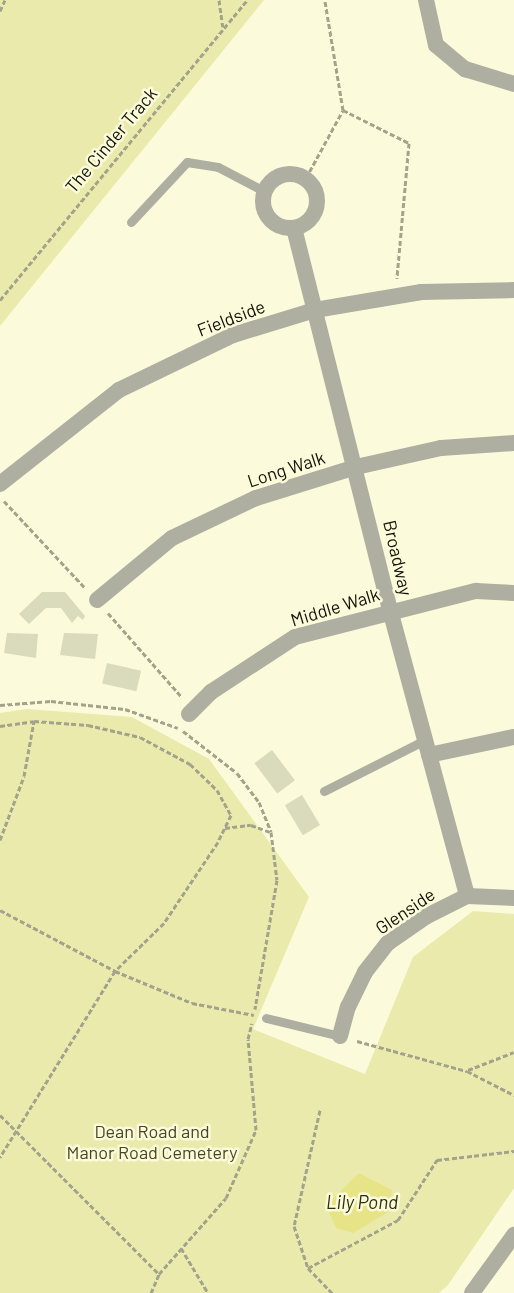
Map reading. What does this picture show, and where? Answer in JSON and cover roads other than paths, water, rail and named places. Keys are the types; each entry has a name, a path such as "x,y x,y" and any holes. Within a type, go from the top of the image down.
{"street":[{"path":"426,0 436,45 465,69 514,84"},
{"path":"282,174 306,178 317,193 318,202 310,220 294,228 275,224 268,218 264,210 264,191 282,174"},
{"name":"Broadway","path":"294,228 356,467 390,610 467,896"},
{"name":"Fieldside","path":"0,484 119,390 233,335 315,310 395,296 421,292 514,290"},
{"name":"Long Walk","path":"97,600 172,538 256,498 356,467 440,448 514,443"},
{"name":"Middle Walk","path":"190,714 211,692 295,637 390,610 476,591 514,593"},
{"path":"427,747 514,737"},
{"name":"Glenside","path":"340,1036 348,1007 365,972 388,943 427,916 467,896 514,898"},
{"path":"472,1293 514,1235"}],"lane":[{"path":"131,222 187,162 218,167 264,191"},
{"path":"324,792 427,747"},
{"path":"266,1018 340,1036"}],"water":[{"name":"Lily Pond","path":"359,1173 392,1190 390,1211 353,1233 336,1228 326,1205"}],"park label":[{"name":"Dean Road and Manor Road Cemetery","path":"152,1142"}]}
